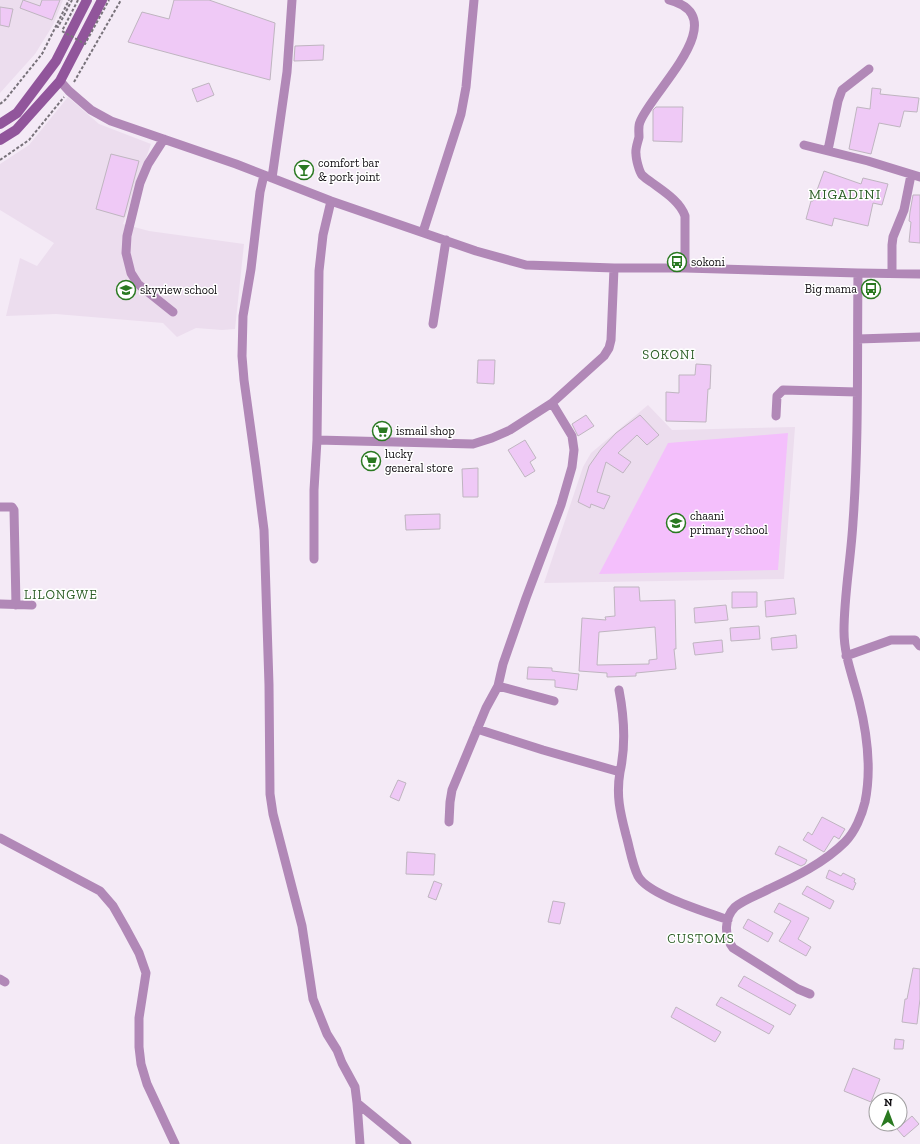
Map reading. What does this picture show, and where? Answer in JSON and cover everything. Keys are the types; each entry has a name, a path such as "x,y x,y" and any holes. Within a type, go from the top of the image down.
{"main road":[{"path":"0,124 17,113 56,61 86,0"},
{"path":"0,140 16,130 60,81 102,0"}],"street":[{"path":"292,0 288,72 268,176 260,192 251,269 243,316 242,356 264,530 269,685 270,794 274,820 302,926 313,999 327,1034 337,1050 354,1087 357,1103 360,1144"},
{"path":"422,232 461,114 466,87 474,0"},
{"path":"669,0 679,2 689,10 695,25 694,32 681,63 647,108 639,123 639,135 635,154 641,174 665,192 682,209 684,216 685,268"},
{"path":"828,150 838,101 842,90 869,69"},
{"path":"60,81 91,110 111,121 236,164 330,201 476,251 526,265 614,268 685,268 858,274 920,274"},
{"path":"164,139 148,164 140,183 127,236 126,253 132,273 138,284 174,312"},
{"path":"804,145 868,161 916,176 893,237 892,273"},
{"path":"314,559 319,271 323,235 330,201"},
{"path":"433,324 446,240"},
{"path":"317,440 473,444 510,430 552,403 604,356 609,348 611,340 614,268"},
{"path":"810,994 798,989 733,948 729,943 726,929 728,920 734,908 745,900 797,876 824,859 846,841 859,821 865,801 868,771 868,746 859,701 846,656 844,632 854,522 858,274"},
{"path":"858,339 920,337"},
{"path":"776,416 777,396 783,390 857,392"},
{"path":"449,822 449,807 452,790 486,708 498,686 523,605 561,505 572,467 574,450 572,436 552,403"},
{"path":"0,507 12,507 14,510 16,605"},
{"path":"0,604 32,605"},
{"path":"846,656 892,640 915,640 920,646"},
{"path":"498,686 554,701"},
{"path":"619,690 623,713 623,748 618,785 618,800 633,864 639,878 656,892 728,920"},
{"path":"478,729 543,750 620,772"},
{"path":"0,838 100,890 113,906 139,953 146,973 139,1018 139,1047 148,1084 175,1144"},
{"path":"357,1103 407,1144"}],"path":[{"path":"0,104 5,100 42,54 70,0"},
{"path":"78,0 62,31 85,44 109,0"}],"shaded area":[{"path":"0,0 63,0 53,25 35,54 0,93"},
{"path":"68,97 99,124 151,144 123,224 149,231 244,244 235,329 222,330 196,328 177,337 163,323 56,314 6,316 20,258 37,266 54,243 0,210 0,164 29,145"},
{"name":"chaani primary school","path":"648,405 672,430 795,427 784,579 544,583 583,467 591,453"},
{"path":"788,433 778,570 599,574 668,443"}],"building":[{"path":"23,0 40,6 42,0 60,0 52,20 20,8"},
{"path":"174,0 209,0 275,23 270,80 128,42 142,12 169,19"},
{"path":"0,7 13,9 9,27 0,25"},
{"path":"324,45 323,60 294,61 295,46"},
{"path":"209,83 214,95 197,102 192,89"},
{"path":"872,88 881,89 880,94 919,98 917,112 904,111 900,127 879,123 871,154 849,149 857,107 870,109"},
{"path":"656,107 683,107 682,142 653,141 653,110"},
{"path":"111,154 139,161 124,217 96,209"},
{"path":"824,171 861,184 863,178 888,184 882,205 873,203 868,226 834,218 832,226 806,219 811,201 813,201"},
{"path":"913,195 920,195 920,243 909,242 911,222 909,221"},
{"path":"478,360 495,360 494,384 477,383"},
{"path":"696,364 711,365 706,422 666,421 666,392 679,393 679,375 695,375"},
{"path":"586,415 594,426 578,436 572,424"},
{"path":"640,415 659,435 647,445 637,435 618,453 631,462 623,473 606,462 597,492 610,496 604,509 591,504 590,508 578,502 589,466 601,449 616,433"},
{"path":"525,440 536,458 530,462 535,471 525,477 508,450"},
{"path":"478,468 478,497 463,497 462,469"},
{"path":"440,514 440,529 406,530 405,515"},
{"path":"614,587 639,587 640,601 675,600 676,649 674,649 676,669 636,673 636,676 607,677 607,673 579,671 582,618 606,620 605,617 615,616","holes":["655,627 657,659 649,660 649,664 597,665 599,632"]},
{"path":"732,592 757,592 757,607 732,608"},
{"path":"794,598 796,614 766,617 765,601"},
{"path":"726,605 728,620 695,623 694,608"},
{"path":"759,626 760,639 731,641 730,628"},
{"path":"796,635 797,648 772,650 771,638"},
{"path":"722,640 723,652 695,655 693,643"},
{"path":"528,667 552,668 552,671 579,674 577,690 555,687 555,680 527,679"},
{"path":"398,780 406,783 399,801 390,797"},
{"path":"822,817 845,829 839,839 834,836 824,852 803,840 808,832 812,835"},
{"path":"779,846 807,860 805,864 801,866 775,854"},
{"path":"407,852 435,854 434,875 406,874"},
{"path":"829,870 841,876 843,873 855,879 854,882 856,883 853,890 826,878"},
{"path":"434,881 442,884 436,900 428,897"},
{"path":"807,886 834,901 830,909 802,894"},
{"path":"553,901 565,903 560,924 548,922"},
{"path":"779,903 809,918 798,939 811,947 806,956 779,941 791,921 774,912"},
{"path":"748,919 773,933 768,942 743,928"},
{"path":"913,968 920,969 920,999 917,1024 902,1022 905,999 907,999"},
{"path":"744,976 796,1005 790,1015 738,986"},
{"path":"721,997 774,1026 769,1034 716,1005"},
{"path":"676,1007 721,1032 715,1042 671,1017"},
{"path":"895,1039 904,1040 903,1049 894,1049"},
{"path":"853,1068 880,1079 875,1092 868,1092 868,1101 844,1091"},
{"path":"912,1116 919,1124 904,1137 900,1132 908,1132 908,1119"}],"place":[{"name":"comfort bar & pork joint","path":"304,170"},
{"name":"sokoni","path":"677,262"},
{"name":"Big mama","path":"871,289"},
{"name":"skyview school","path":"126,290"},
{"name":"ismail shop","path":"382,431"},
{"name":"lucky general store","path":"371,461"},
{"name":"chaani primary school","path":"676,523"}],"district":[{"name":"MIGADINI","path":"845,194"},
{"name":"SOKONI","path":"669,354"},
{"name":"LILONGWE","path":"61,594"},
{"name":"CUSTOMS","path":"701,938"}]}
